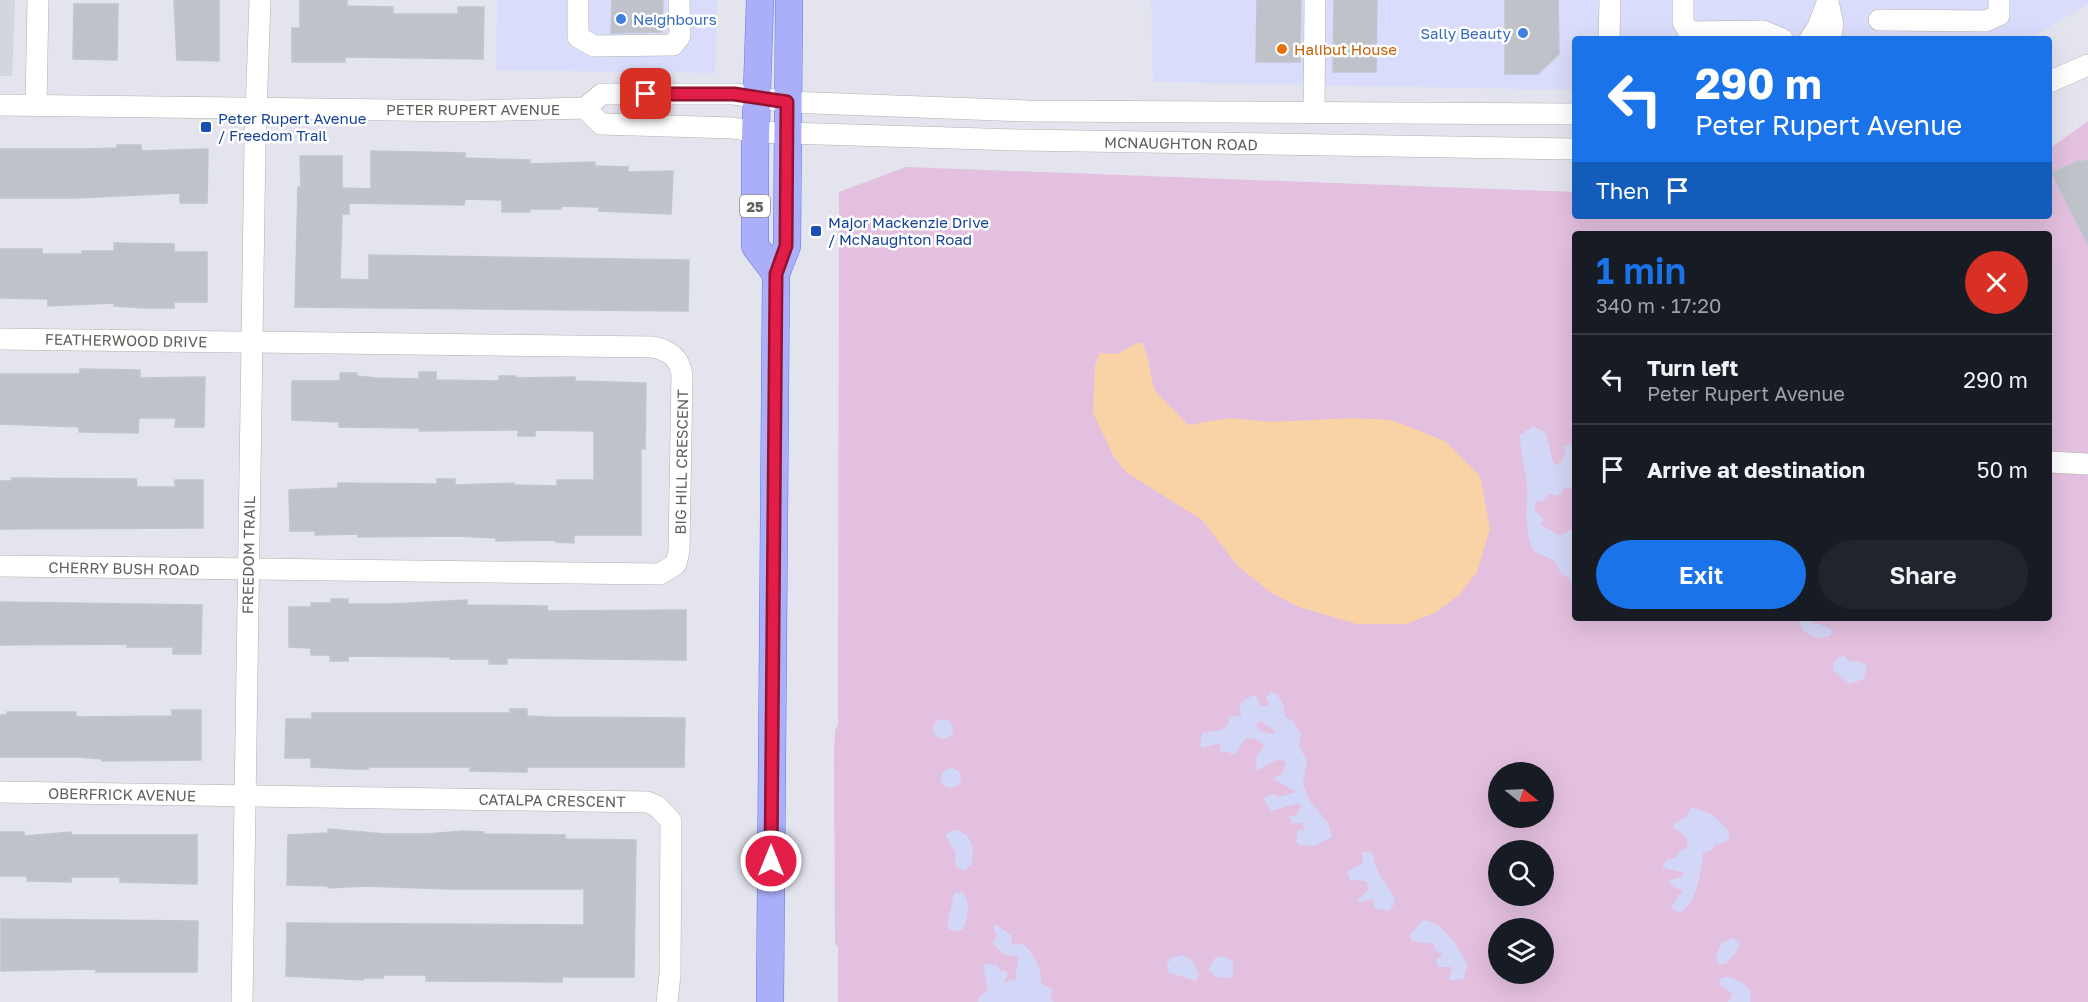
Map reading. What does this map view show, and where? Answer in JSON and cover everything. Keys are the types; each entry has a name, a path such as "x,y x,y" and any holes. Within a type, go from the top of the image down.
{"main road":[{"name":"25","path":"760,0 755,246 776,274"},
{"name":"25","path":"770,1002 776,274 786,246 789,0"}],"street":[{"path":"36,105 38,0"},
{"name":"FREEDOM TRAIL","path":"242,1002 256,108 260,0"},
{"path":"578,0 579,37 594,46 673,45 680,36 680,0"},
{"path":"1314,113 1315,0"},
{"path":"1609,36 1610,0"},
{"path":"1683,0 1683,21 1689,32 1763,32 1773,36"},
{"path":"1811,36 1828,0"},
{"path":"1828,0 1833,25 1831,36"},
{"path":"1879,20 1986,21 2003,5"},
{"path":"2052,81 2088,65"},
{"name":"PETER RUPERT AVENUE","path":"0,105 470,111 585,108 602,94 734,94 758,99"},
{"name":"MCNAUGHTON ROAD","path":"758,99 1028,111 1572,114"},
{"path":"585,108 602,124 734,128 756,132"},
{"name":"MCNAUGHTON ROAD","path":"756,132 1018,140 1572,149"},
{"name":"FEATHERWOOD DRIVE","path":"0,339 252,342"},
{"name":"BIG HILL CRESCENT","path":"248,570 660,574 676,564 679,551 682,375 679,361 674,356 653,347 252,342"},
{"path":"2052,462 2088,464"},
{"name":"CHERRY BUSH ROAD","path":"0,566 248,570"},
{"name":"OBERFRICK AVENUE","path":"0,792 244,796"},
{"name":"CATALPA CRESCENT","path":"244,796 647,802 657,806 671,820 672,836 670,975 667,1002"}],"shaded area":[{"path":"0,0 15,0 12,76 0,76"},
{"path":"497,0 717,0 715,73 496,70"},
{"path":"1151,0 2088,0 2088,4 2034,36 1572,36 1572,90 1153,82"},
{"path":"2088,121 2088,1002 838,1002 838,947 835,943 834,757 835,730 838,725 839,192 906,167 1572,192 1572,219 2052,219 2052,147"},
{"path":"1136,343 1142,343 1145,349 1155,390 1188,425 1230,418 1271,422 1352,418 1391,420 1445,441 1480,476 1490,529 1477,572 1459,595 1435,613 1406,624 1357,624 1299,607 1270,592 1238,566 1202,520 1126,472 1114,457 1093,413 1095,366 1100,353 1118,354"}],"sand":[{"path":"1533,426 1545,432 1554,465 1562,463 1566,451 1563,447 1569,444 1572,446 1572,489 1564,488 1558,496 1550,493 1544,500 1535,502 1535,511 1543,518 1541,525 1561,536 1572,529 1572,586 1569,578 1561,574 1555,561 1534,551 1530,542 1527,523 1527,486 1520,435"},
{"path":"1800,621 1812,621 1811,624 1819,624 1831,629 1831,635 1815,637 1806,632"},
{"path":"1843,655 1850,662 1857,661 1867,665 1864,679 1849,684 1833,670 1833,662"},
{"path":"1271,692 1276,693 1283,704 1285,717 1294,722 1301,734 1299,745 1307,762 1303,783 1310,801 1328,823 1332,837 1314,846 1299,845 1296,841 1298,830 1303,830 1304,826 1301,823 1292,823 1289,816 1296,816 1301,806 1299,803 1271,811 1263,798 1273,794 1282,796 1296,792 1273,778 1282,774 1286,761 1276,760 1257,771 1256,757 1264,746 1256,739 1246,738 1234,755 1226,751 1221,753 1219,743 1203,748 1200,745 1202,733 1221,730 1228,725 1229,717 1241,716 1240,704 1253,695 1257,697 1261,706 1266,706 1269,703 1266,698","holes":["1260,721 1275,731 1272,734 1260,731 1256,725"]},
{"path":"943,719 950,722 953,729 950,736 943,739 936,736 933,729 936,722"},
{"path":"947,768 955,768 961,774 961,782 955,788 947,788 941,782 941,774"},
{"path":"1691,807 1712,814 1729,831 1729,837 1724,843 1714,845 1712,850 1703,853 1694,895 1685,909 1679,913 1671,907 1683,890 1675,888 1668,881 1681,877 1684,873 1662,867 1667,859 1676,858 1678,853 1687,847 1686,837 1673,828 1673,825 1688,815"},
{"path":"955,830 969,838 972,847 972,864 964,871 956,867 955,852 945,834"},
{"path":"1369,851 1373,854 1377,870 1394,897 1395,903 1389,911 1374,908 1373,899 1360,902 1357,900 1369,890 1366,881 1350,880 1347,872 1363,863 1362,853"},
{"path":"962,892 968,905 966,921 962,930 954,932 947,927 954,893"},
{"path":"1423,920 1444,930 1460,951 1467,966 1463,979 1451,980 1449,978 1452,967 1438,967 1436,960 1443,954 1434,950 1434,944 1412,941 1410,935"},
{"path":"995,924 1011,935 1012,945 1023,944 1031,952 1039,967 1041,983 1053,990 1050,996 1053,1002 978,1002 980,996 988,991 983,964 998,965 1000,971 1006,971 1008,974 1004,982 1006,983 1010,979 1013,982 1017,979 1019,957 1005,955 992,943 997,936 994,932"},
{"path":"1733,938 1740,943 1735,954 1725,964 1718,964 1716,958 1721,943"},
{"path":"1184,955 1193,961 1199,975 1195,981 1168,972 1167,965 1171,958"},
{"path":"1224,956 1233,962 1233,978 1216,977 1208,970 1215,958"},
{"path":"1727,977 1738,980 1746,986 1751,992 1750,1002 1728,1002 1733,994 1720,985 1720,979"}],"building":[{"path":"174,0 219,0 219,61 177,60"},
{"path":"300,0 347,0 347,6 393,7 393,14 458,14 458,7 484,7 483,59 345,57 345,62 292,62 292,28 300,28"},
{"path":"612,0 663,0 662,32 611,33"},
{"path":"1257,0 1301,0 1300,62 1256,62"},
{"path":"1334,0 1377,0 1376,72 1333,72"},
{"path":"1505,0 1558,0 1559,54 1538,74 1505,74"},
{"path":"74,4 118,4 117,60 73,59"},
{"path":"117,145 141,145 141,151 208,149 207,203 180,203 180,193 77,198 0,198 0,149 117,148"},
{"path":"371,151 465,153 465,158 530,160 530,164 595,162 595,166 628,167 628,172 673,171 671,214 599,211 599,207 561,206 561,209 502,212 502,200 465,199 464,205 349,203 349,214 342,214 340,279 369,280 369,255 689,260 688,311 295,307 298,187 301,187 300,156 342,156 342,188 371,189"},
{"path":"2080,160 2081,163 2088,160 2088,245 2052,173"},
{"path":"114,243 174,244 174,252 207,252 207,302 174,302 174,308 146,308 114,306 114,303 48,306 48,299 0,298 0,249 42,249 42,254 82,254 82,251 114,251"},
{"path":"80,369 140,370 140,378 205,377 204,427 175,427 176,418 139,418 138,433 79,432 79,427 0,424 0,374 80,374"},
{"path":"419,372 436,372 436,380 499,381 499,376 516,376 516,378 575,377 575,381 646,383 645,449 641,449 641,535 574,535 574,543 556,542 556,540 496,541 496,538 457,536 358,537 358,534 315,535 315,531 290,531 289,490 338,488 338,483 437,484 437,479 455,479 455,485 514,483 514,485 557,486 557,480 594,480 594,431 535,430 535,436 518,436 518,430 419,431 419,428 339,427 339,422 292,420 292,381 340,381 340,373 357,373 357,376 376,378 419,379"},
{"path":"12,478 136,479 137,487 175,487 175,480 203,480 203,528 0,529 0,481 12,481"},
{"path":"331,599 348,599 348,604 467,600 467,605 547,606 547,611 686,610 686,660 507,658 507,664 489,664 489,659 348,656 348,661 330,661 330,655 311,655 311,648 289,647 289,607 311,607 311,603 331,603"},
{"path":"0,602 202,605 201,654 173,654 173,647 127,647 127,644 0,645"},
{"path":"510,709 527,709 527,716 685,718 684,767 527,767 527,772 470,771 470,767 351,769 311,767 311,758 285,758 286,719 312,719 312,713 510,713"},
{"path":"172,710 201,710 201,760 102,761 102,759 79,757 0,757 0,715 7,715 7,712 76,712 76,717 172,716"},
{"path":"328,829 385,834 464,831 484,832 484,834 565,835 565,839 636,840 634,977 562,977 562,982 426,981 426,975 383,975 383,978 363,978 363,980 286,976 287,923 584,925 584,889 447,889 365,886 328,888 328,886 287,885 288,835 328,833"},
{"path":"0,832 24,832 24,836 71,832 71,835 197,835 197,884 120,882 120,877 71,877 71,882 27,881 27,876 0,876"},
{"path":"1,919 198,921 197,972 96,972 96,969 1,971"}],"place":[{"name":"Neighbours","path":"621,19"},
{"name":"Sally Beauty","path":"1523,33"},
{"name":"Halibut House","path":"1282,49"},
{"name":"Peter Rupert Avenue / Freedom Trail","path":"206,127"},
{"name":"Major Mackenzie Drive / McNaughton Road","path":"816,231"}],"route":[{"path":"646,94 734,94 787,102 786,246 776,274 771,861"}]}
